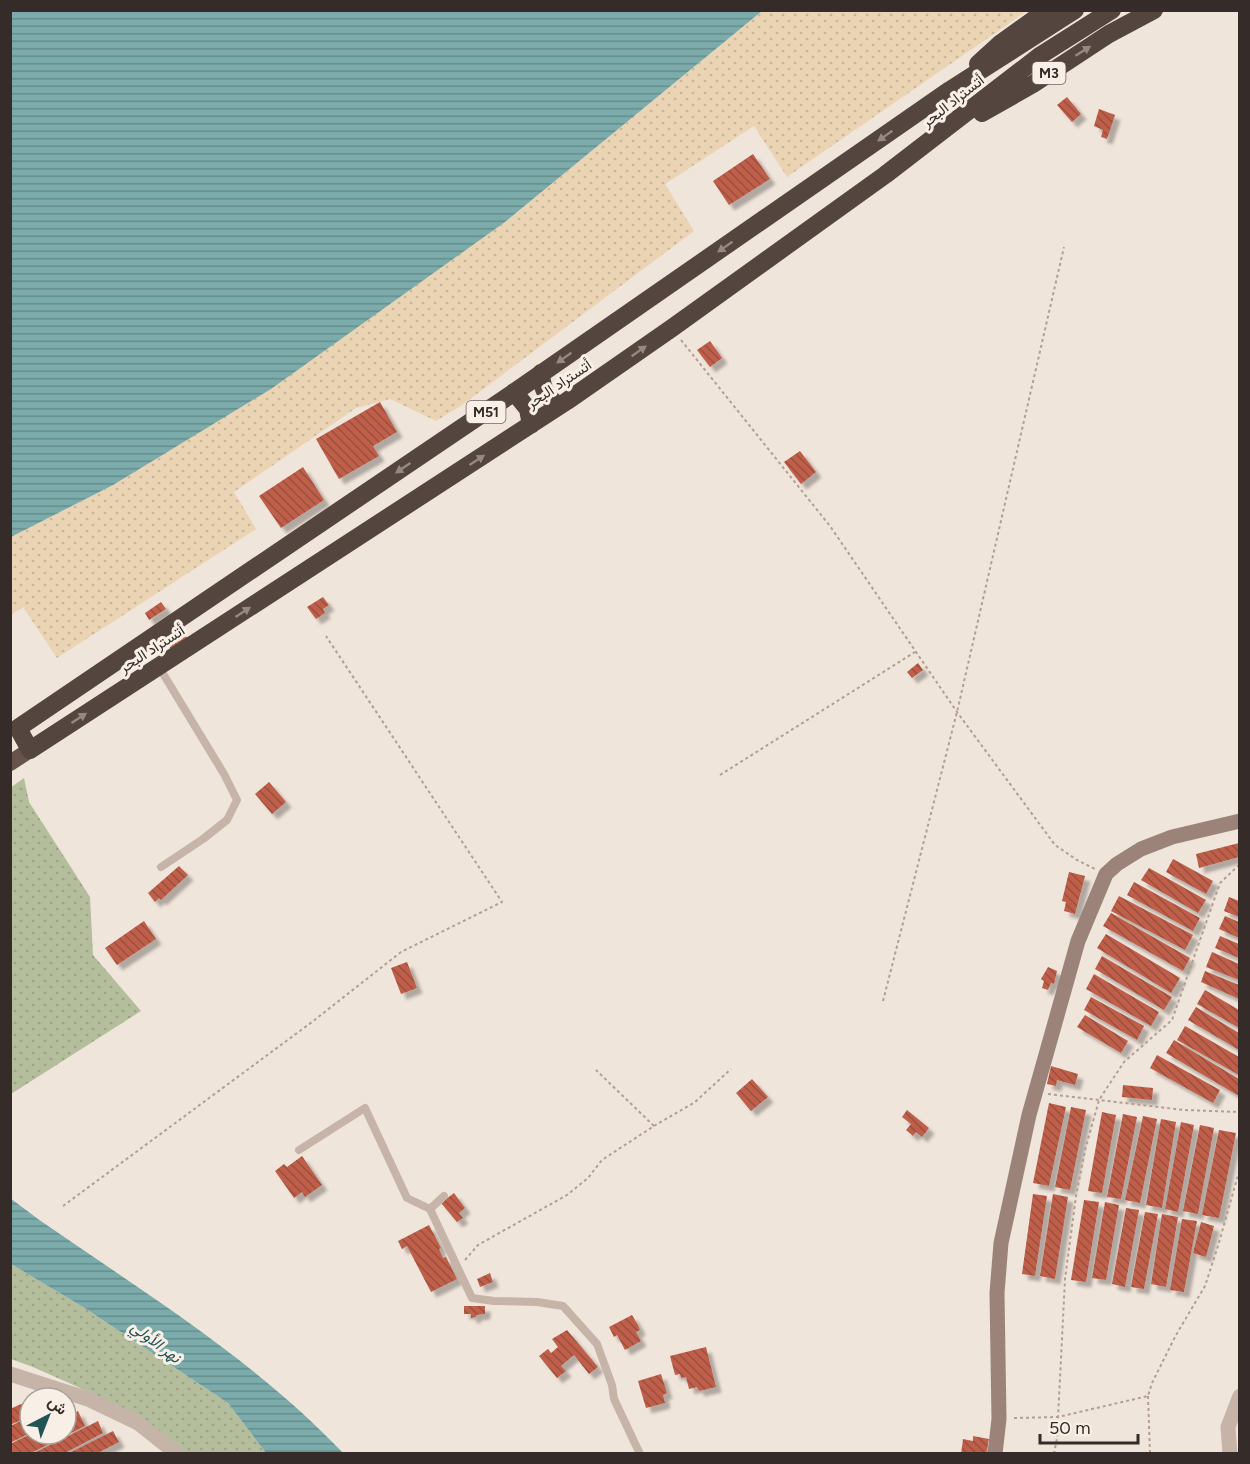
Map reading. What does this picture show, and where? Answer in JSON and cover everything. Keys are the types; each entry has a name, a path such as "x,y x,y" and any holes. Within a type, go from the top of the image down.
{"highway":[{"path":"950,90 1001,43 1047,10"},
{"name":"أتستراد البحر","path":"14,731 542,374 950,90 1075,10"},
{"name":"أتستراد البحر","path":"10,764 559,406 672,328 942,133 1041,55 1112,10"},
{"name":"M3","path":"942,133 987,111 1109,34 1154,10"},
{"path":"542,374 543,389 552,402 559,406"},
{"path":"514,392 528,409 531,425"},
{"path":"14,731 30,750"}],"main road":[{"path":"995,1454 999,1419 997,1293 1001,1243 1029,1115 1078,941 1106,874 1117,864 1141,849 1172,837 1239,821"}],"street":[{"path":"10,1374 98,1403 138,1423 177,1454"},
{"path":"1230,1454 1228,1427 1239,1396"}],"lane":[{"path":"159,667 224,774 237,800 227,820 161,867"},
{"path":"299,1149 365,1108 407,1198 429,1209 472,1298 563,1306 597,1344 612,1385 614,1399 640,1454"},
{"path":"429,1209 444,1196"}],"path":[{"path":"883,1001 957,712 1064,247"},
{"path":"672,328 830,526 957,712 1055,845 1077,860 1106,874"},
{"path":"63,1206 312,1022 401,952 502,902 326,636"},
{"path":"720,775 915,652"},
{"path":"1054,1454 1057,1438 1065,1280 1076,1196 1085,1150 1099,1100 1124,1062 1173,1020 1220,883 1239,864"},
{"path":"457,1264 466,1260 478,1245 567,1195 588,1178 602,1160 695,1102 731,1069"},
{"path":"596,1070 654,1126"},
{"path":"1037,1092 1184,1110 1239,1112"},
{"path":"1150,1454 1148,1396 1152,1383 1204,1286 1218,1246 1239,1168"},
{"path":"999,1419 1058,1416 1148,1396"}],"green space":[{"path":"24,778 29,802 90,897 93,955 141,1011 11,1094 10,788"},
{"path":"11,1264 83,1307 228,1403 266,1453 184,1453 143,1420 78,1386 11,1359"}],"sand":[{"path":"762,11 1027,11 787,177 754,126 665,184 694,231 462,405 436,421 390,399 356,408 234,492 256,529 57,658 23,607 11,615 11,537 113,485 505,222"}],"water":[{"path":"11,10 762,11 505,222 271,389 113,485 11,537"},
{"name":"نهر الأولي","path":"10,1198 236,1357 309,1419 343,1453 266,1453 228,1403 83,1307 11,1264"}],"building":[{"path":"1067,97 1081,114 1072,122 1057,105"},
{"path":"1099,109 1115,115 1107,139 1101,137 1103,130 1094,126"},
{"path":"753,154 770,179 729,205 713,181"},
{"path":"710,341 722,358 710,367 697,350"},
{"path":"380,402 397,432 373,446 379,456 339,479 316,439"},
{"path":"800,451 816,472 801,484 784,462"},
{"path":"303,467 324,500 281,528 259,496"},
{"path":"323,597 329,605 323,609 325,613 316,619 307,607"},
{"path":"161,602 166,609 149,620 145,613"},
{"path":"184,633 189,641 173,652 168,645"},
{"path":"918,663 923,670 912,678 907,672"},
{"path":"269,782 286,802 272,814 255,794"},
{"path":"1239,843 1239,857 1199,868 1196,854"},
{"path":"1173,859 1213,881 1206,894 1166,872"},
{"path":"179,866 188,875 161,900 159,898 155,902 148,893"},
{"path":"1149,868 1206,900 1198,913 1141,880"},
{"path":"1069,872 1085,876 1075,914 1064,911 1066,902 1062,901"},
{"path":"1134,882 1200,918 1193,931 1127,895"},
{"path":"1119,896 1193,935 1185,950 1111,911"},
{"path":"1229,897 1239,901 1239,917 1224,911"},
{"path":"1111,913 1190,958 1183,971 1103,926"},
{"path":"1225,916 1239,922 1239,938 1219,929"},
{"path":"144,921 156,939 117,965 105,948"},
{"path":"1106,934 1180,978 1171,993 1097,948"},
{"path":"1220,936 1239,944 1239,958 1215,948"},
{"path":"1212,952 1239,964 1239,980 1206,967"},
{"path":"1102,956 1172,997 1164,1010 1095,969"},
{"path":"407,962 417,988 401,994 391,968"},
{"path":"1048,967 1057,971 1054,984 1051,983 1048,990 1042,988 1044,981 1041,979"},
{"path":"1205,971 1239,985 1239,999 1201,982"},
{"path":"1094,974 1159,1012 1151,1026 1086,989"},
{"path":"1205,990 1239,1010 1239,1028 1197,1004"},
{"path":"1091,997 1144,1026 1137,1040 1084,1010"},
{"path":"1196,1007 1239,1033 1239,1050 1188,1020"},
{"path":"1085,1015 1128,1041 1121,1053 1077,1027"},
{"path":"1185,1026 1239,1057 1239,1075 1177,1040"},
{"path":"1174,1040 1239,1079 1239,1096 1166,1053"},
{"path":"1157,1055 1220,1090 1213,1103 1150,1068"},
{"path":"1051,1066 1078,1074 1075,1085 1057,1080 1056,1086 1047,1084"},
{"path":"752,1079 768,1097 751,1111 736,1093"},
{"path":"1123,1085 1153,1088 1152,1100 1122,1097"},
{"path":"1049,1103 1066,1107 1049,1186 1033,1183"},
{"path":"1071,1107 1086,1110 1070,1190 1055,1187"},
{"path":"907,1110 929,1128 922,1137 916,1132 913,1136 906,1130 911,1124 902,1117"},
{"path":"1102,1112 1116,1115 1102,1193 1088,1191"},
{"path":"1123,1114 1137,1117 1121,1199 1107,1197"},
{"path":"1143,1116 1157,1119 1140,1203 1125,1200"},
{"path":"1161,1119 1176,1122 1162,1208 1146,1205"},
{"path":"1181,1122 1194,1125 1178,1212 1165,1209"},
{"path":"1200,1125 1214,1128 1198,1214 1183,1211"},
{"path":"1219,1130 1236,1133 1219,1218 1202,1215"},
{"path":"302,1156 322,1185 305,1197 302,1192 294,1198 275,1171 284,1164 287,1167"},
{"path":"454,1193 465,1208 459,1213 463,1218 457,1222 441,1203"},
{"path":"1033,1194 1047,1196 1035,1276 1022,1274"},
{"path":"1053,1194 1068,1197 1055,1279 1040,1276"},
{"path":"1084,1200 1099,1202 1086,1282 1071,1280"},
{"path":"1105,1202 1119,1205 1106,1280 1092,1278"},
{"path":"1126,1208 1139,1210 1125,1287 1112,1284"},
{"path":"1145,1212 1158,1214 1144,1289 1131,1287"},
{"path":"1162,1214 1178,1217 1166,1287 1151,1284"},
{"path":"1182,1219 1197,1221 1184,1292 1170,1290"},
{"path":"1201,1222 1214,1226 1206,1257 1193,1253"},
{"path":"429,1225 441,1248 439,1249 443,1258 446,1257 457,1279 431,1292 407,1246 402,1249 398,1241"},
{"path":"490,1273 493,1282 480,1287 477,1279"},
{"path":"464,1306 485,1306 485,1314 471,1318 471,1314 464,1314"},
{"path":"632,1315 640,1330 636,1332 641,1341 625,1350 617,1335 614,1337 609,1327"},
{"path":"567,1330 598,1367 589,1374 574,1355 561,1366 566,1371 557,1378 539,1356 548,1349 551,1353 558,1347 552,1339"},
{"path":"706,1347 716,1387 699,1391 697,1387 689,1389 686,1377 681,1378 680,1374 675,1375 670,1356"},
{"path":"661,1374 667,1393 663,1395 665,1403 646,1408 638,1381"},
{"path":"18,1405 18,1421 10,1425 10,1409"},
{"path":"78,1411 85,1426 78,1430"},
{"path":"98,1421 103,1433 63,1454 32,1454 48,1446 78,1446 78,1431"},
{"path":"18,1422 18,1439 10,1443 10,1426"},
{"path":"113,1431 119,1442 96,1454 67,1454"},
{"path":"973,1436 989,1439 986,1454 961,1454 963,1439 973,1441"},
{"path":"18,1440 18,1446 45,1446 29,1454 10,1454 10,1444"}]}
